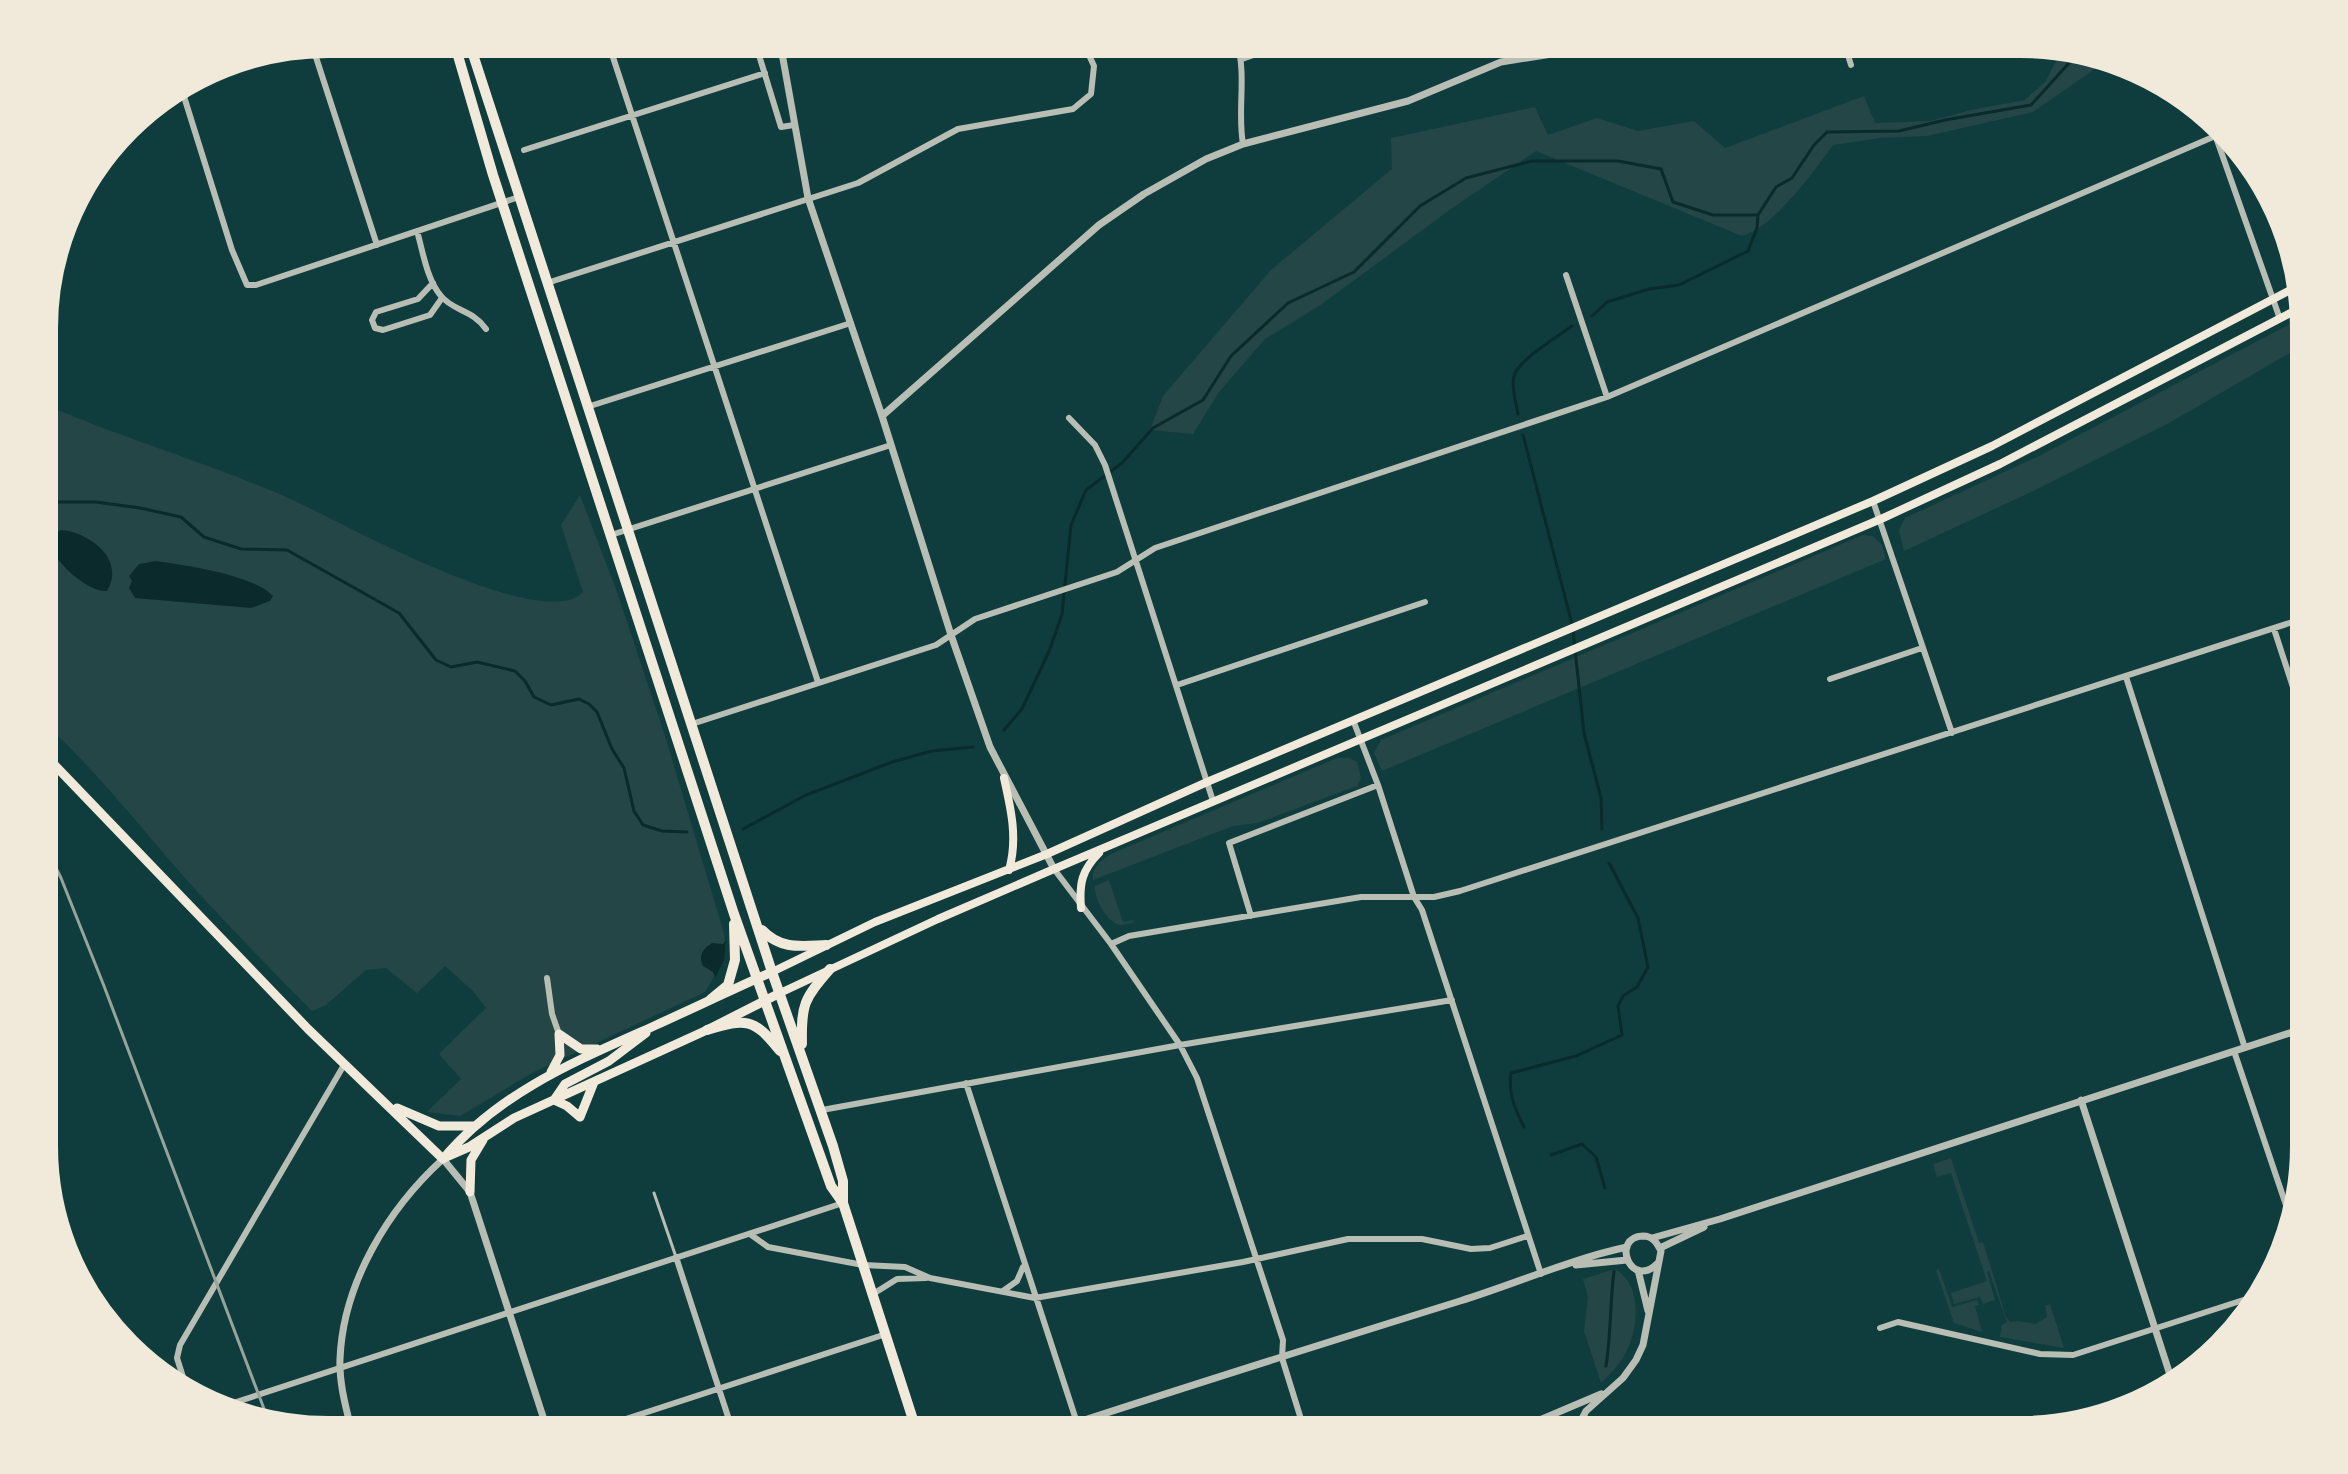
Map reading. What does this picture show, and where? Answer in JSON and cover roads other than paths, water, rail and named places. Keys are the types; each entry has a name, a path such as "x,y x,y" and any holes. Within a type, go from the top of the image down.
{"highway":[{"path":"458,56 502,203 734,914 831,1186 843,1203 912,1418"},
{"path":"474,56 772,972 822,1110 843,1181 843,1203"},
{"path":"711,999 728,985 735,960 734,914"},
{"path":"758,926 772,941 801,946 826,945"},
{"path":"802,1054 803,1007 809,993 830,969"},
{"path":"707,1030 733,1022 747,1022 765,1032 786,1059"}],"main road":[{"path":"443,1159 473,1126 511,1097 550,1073 600,1049 875,922 1047,854 1207,782 1873,501 1992,446 2289,290"},
{"path":"443,1159 514,1118 707,1030 830,969 1054,869 1881,519 2000,464 2291,313"},
{"path":"56,766 344,1065 443,1159"},
{"path":"1004,778 1013,819 1014,853 1009,870"},
{"path":"1081,908 1086,866 1106,847"},
{"path":"554,1100 565,1084 609,1061 654,1026"},
{"path":"559,1034 581,1049 600,1049"},
{"path":"550,1073 560,1055 559,1034"},
{"path":"554,1100 580,1117 594,1081"},
{"path":"387,1103 429,1123 473,1126"},
{"path":"470,1192 471,1160 485,1137"}],"street":[{"path":"613,56 818,682"},
{"path":"760,56 781,127 794,125"},
{"path":"782,56 808,198 990,747 1054,869 1111,944 1180,1045 1197,1078 1283,1340 1282,1358 1300,1417"},
{"path":"547,283 858,183 958,129 1073,109 1091,94 1094,66 1089,56"},
{"path":"1241,56 1243,144"},
{"path":"1242,59 1251,56"},
{"path":"882,416 1106,219 1206,159 1243,144 1408,101 1501,62 1539,56"},
{"path":"1848,56 1851,65"},
{"path":"316,57 377,245"},
{"path":"524,150 765,73"},
{"path":"184,97 232,250 247,285 256,285 519,197"},
{"path":"692,724 936,645 975,619 1117,572 1155,548 1607,397 2214,138"},
{"path":"2222,147 2280,319"},
{"path":"417,231 433,283 442,298 478,318 486,329"},
{"path":"1566,275 1607,397"},
{"path":"433,283 418,299 376,312 372,320 375,328 383,330 430,315 442,298"},
{"path":"587,407 851,323"},
{"path":"1069,418 1095,445 1105,465 1213,801"},
{"path":"611,535 891,445"},
{"path":"1873,501 1952,733"},
{"path":"1177,685 1425,602"},
{"path":"1111,944 1129,936 1361,897 1434,897 1460,891 2291,623"},
{"path":"2274,629 2291,681"},
{"path":"1830,679 1922,648"},
{"path":"2126,677 2245,1048"},
{"path":"1353,720 1378,785 1414,897 1422,910 1541,1274"},
{"path":"1251,916 1229,843 1378,785"},
{"path":"547,978 552,1014 559,1034"},
{"path":"822,1110 1180,1045 1452,1000"},
{"path":"1091,1418 1566,1266 1591,1254 1627,1247 1639,1236 1652,1238 1720,1219 2291,1033"},
{"path":"2234,1051 2286,1204"},
{"path":"182,1375 177,1358 180,1345 344,1065"},
{"path":"966,1083 1075,1418"},
{"path":"2081,1100 2169,1373"},
{"path":"349,1418 340,1356 356,1288 378,1236 396,1208 443,1159 470,1192 544,1418"},
{"path":"236,1402 843,1203"},
{"path":"1660,1248 1720,1219"},
{"path":"750,1234 768,1247 863,1265 905,1267 930,1278 1035,1298 1257,1259 1348,1239 1422,1239 1471,1249 1490,1248 1527,1236"},
{"path":"1581,1417 1623,1378 1643,1345 1660,1248 1652,1238"},
{"path":"1627,1247 1627,1260 1638,1270 1649,1313"},
{"path":"676,1257 728,1418"},
{"path":"1566,1266 1627,1260"},
{"path":"1000,1292 1010,1289 1017,1281 1023,1261"},
{"path":"1638,1270 1652,1269 1658,1263"},
{"path":"873,1294 897,1279 930,1278"},
{"path":"1880,1328 1898,1322 2040,1354 2073,1355 2244,1300"},
{"path":"629,1418 886,1334"},
{"path":"1546,1417 1607,1392"}],"lane":[{"path":"654,1193 676,1257"}],"waterway":[{"path":"1758,215 1776,187 1792,178 1814,145 1827,132 1899,131 2031,105 2071,61"},
{"path":"1004,730 1022,709 1050,649 1062,614 1071,525 1086,490 1122,463 1153,428 1203,400 1231,356 1288,303 1354,272 1420,206 1466,178 1532,161 1618,161 1661,169 1673,202 1713,215 1758,215"},
{"path":"1592,316 1607,302 1649,289 1679,285 1748,251 1757,228 1758,215"},
{"path":"1518,414 1513,385 1517,370 1572,326"},
{"path":"1523,435 1572,624"},
{"path":"56,502 96,502 140,508 181,517 204,537 241,549 287,550 399,613 436,660 451,667 477,662 515,671 534,697 551,705 579,699 589,704 597,712 612,749 624,768 634,811 643,825 662,831 687,832"},
{"path":"1573,631 1584,733 1601,798 1602,829"},
{"path":"743,829 806,795 892,762 932,751 973,747"},
{"path":"1524,1127 1513,1101 1511,1073 1576,1056 1622,1035 1618,1006 1623,996 1637,987 1648,967 1638,918 1609,863"},
{"path":"1551,1155 1582,1144 1596,1157 1605,1188"},
{"path":"1606,1366 1614,1271"}],"railway":[{"path":"56,868 104,986 265,1410"}]}
